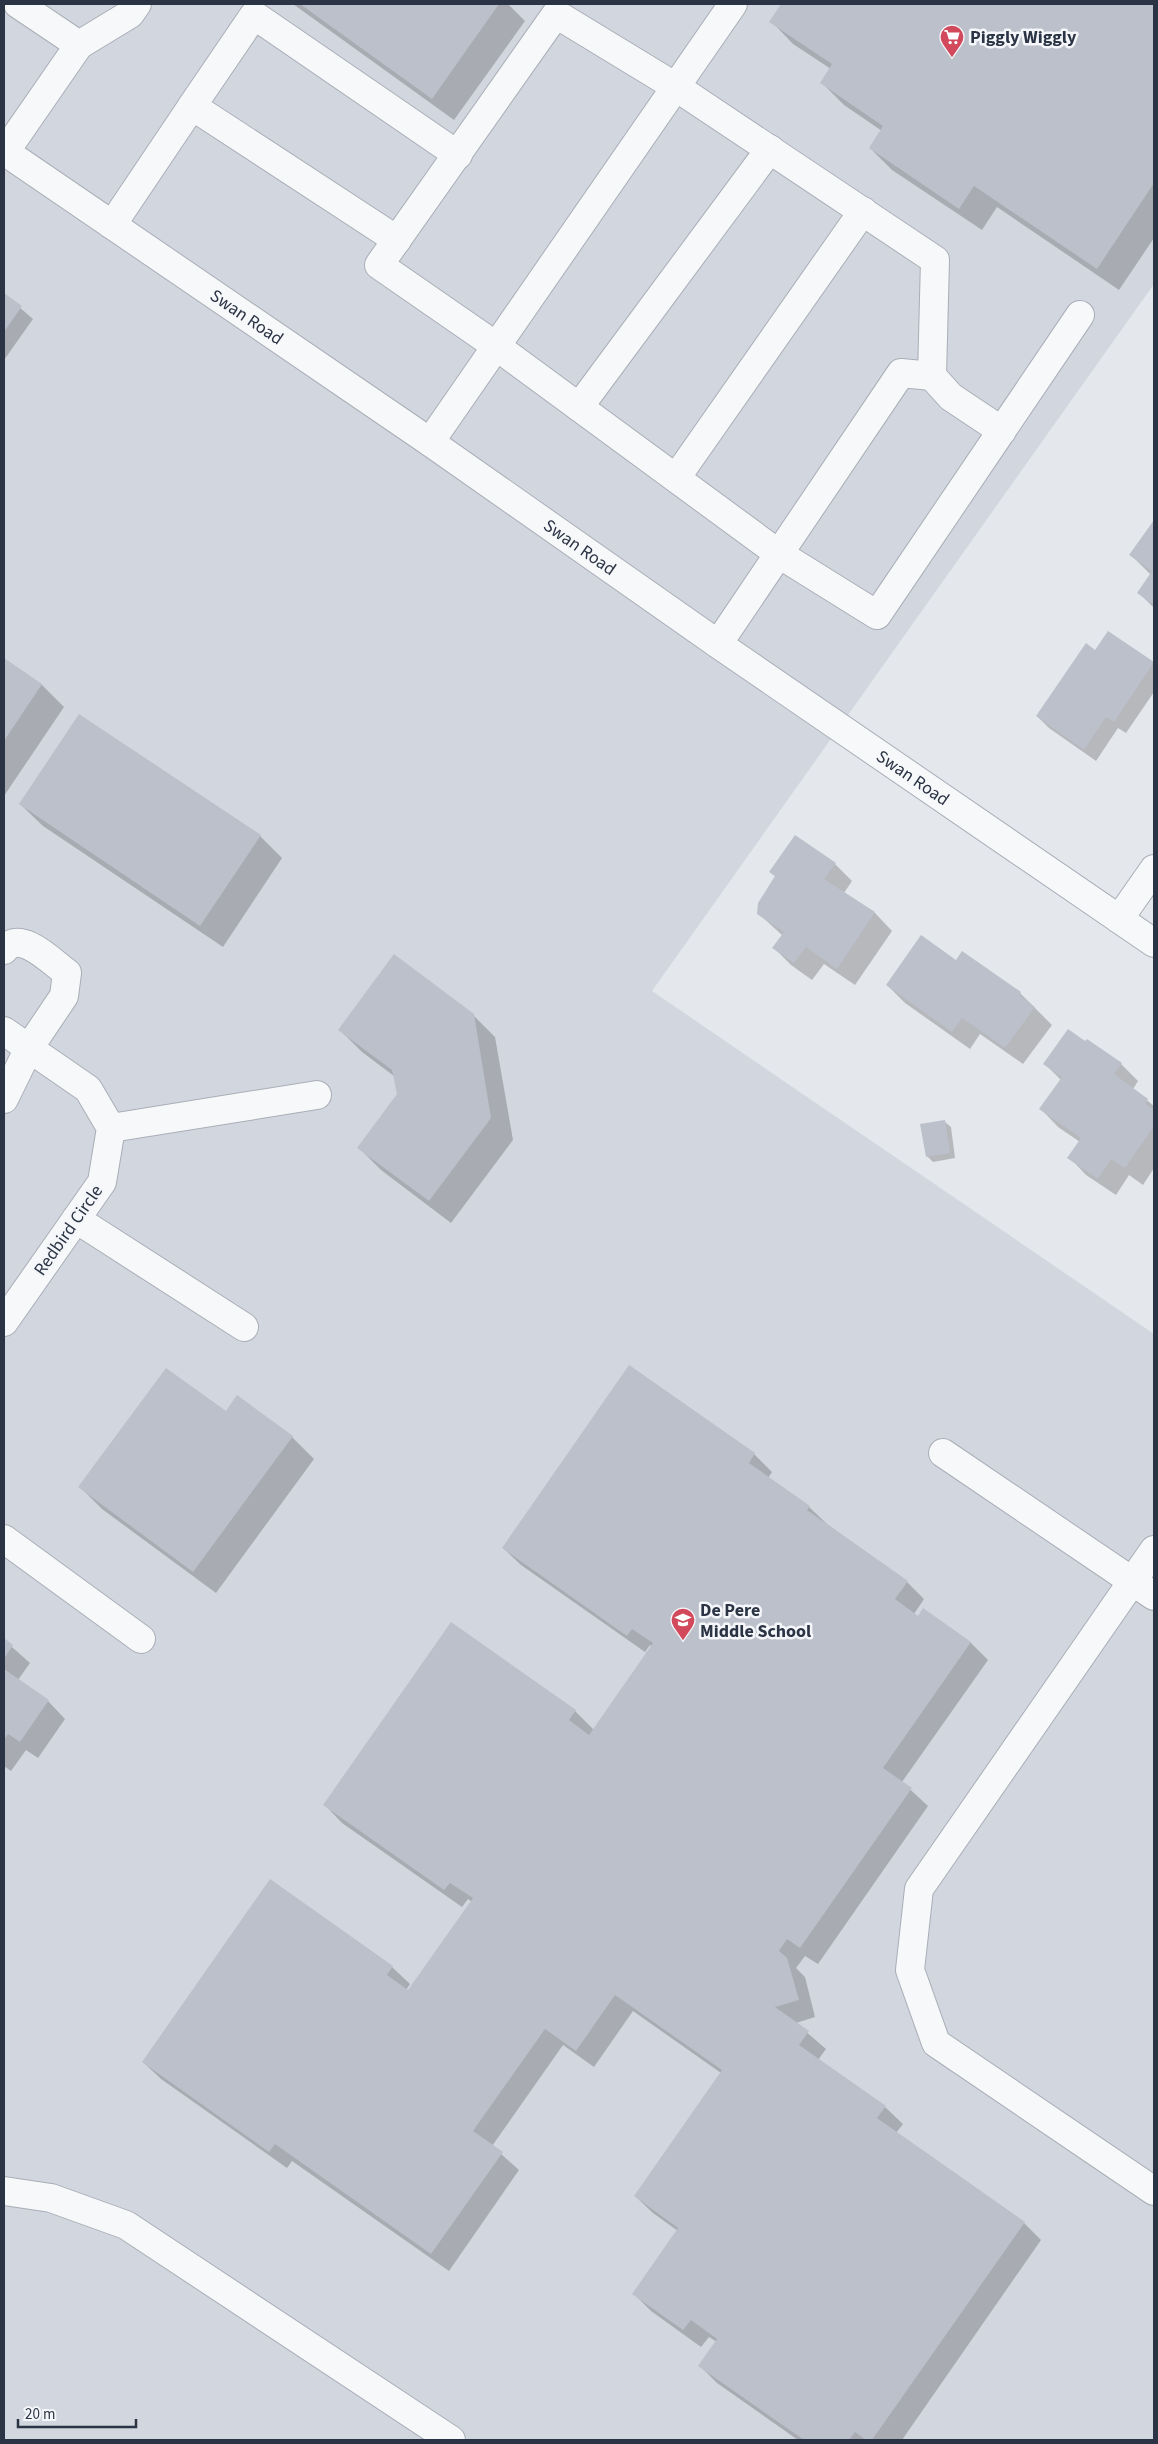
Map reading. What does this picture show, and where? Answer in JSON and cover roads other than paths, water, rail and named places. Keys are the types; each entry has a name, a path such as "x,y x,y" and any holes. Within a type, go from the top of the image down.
{"street":[{"path":"18,4 79,45"},
{"path":"4,152 79,45 130,14 136,4"},
{"path":"430,442 733,4"},
{"path":"932,376 935,260 676,87 556,14 379,265 496,346 779,554 878,615 1080,315"},
{"path":"112,225 254,15 458,155"},
{"path":"192,106 397,240"},
{"path":"579,407 770,149"},
{"name":"Swan Road","path":"4,152 430,442 718,644 1154,943"},
{"path":"676,478 863,211"},
{"path":"718,644 901,373 932,376 951,397 1002,431"},
{"path":"1119,919 1154,869"},
{"path":"4,950 6,947 19,943 32,946 67,974 64,996 28,1048 4,1099"},
{"path":"4,1031 88,1089 111,1128 318,1095"},
{"name":"Redbird Circle","path":"4,1322 102,1182 111,1128"},
{"path":"76,1219 244,1327"},
{"path":"943,1453 1144,1588"},
{"path":"4,1539 141,1639"},
{"path":"1154,1550 1144,1588 919,1889 910,1970 936,2043 1154,2191"},
{"path":"4,2191 50,2198 126,2225 451,2440"}],"place":[{"name":"Piggly Wiggly","path":"952,58"},
{"name":"De Pere Middle School","path":"683,1641"}]}
